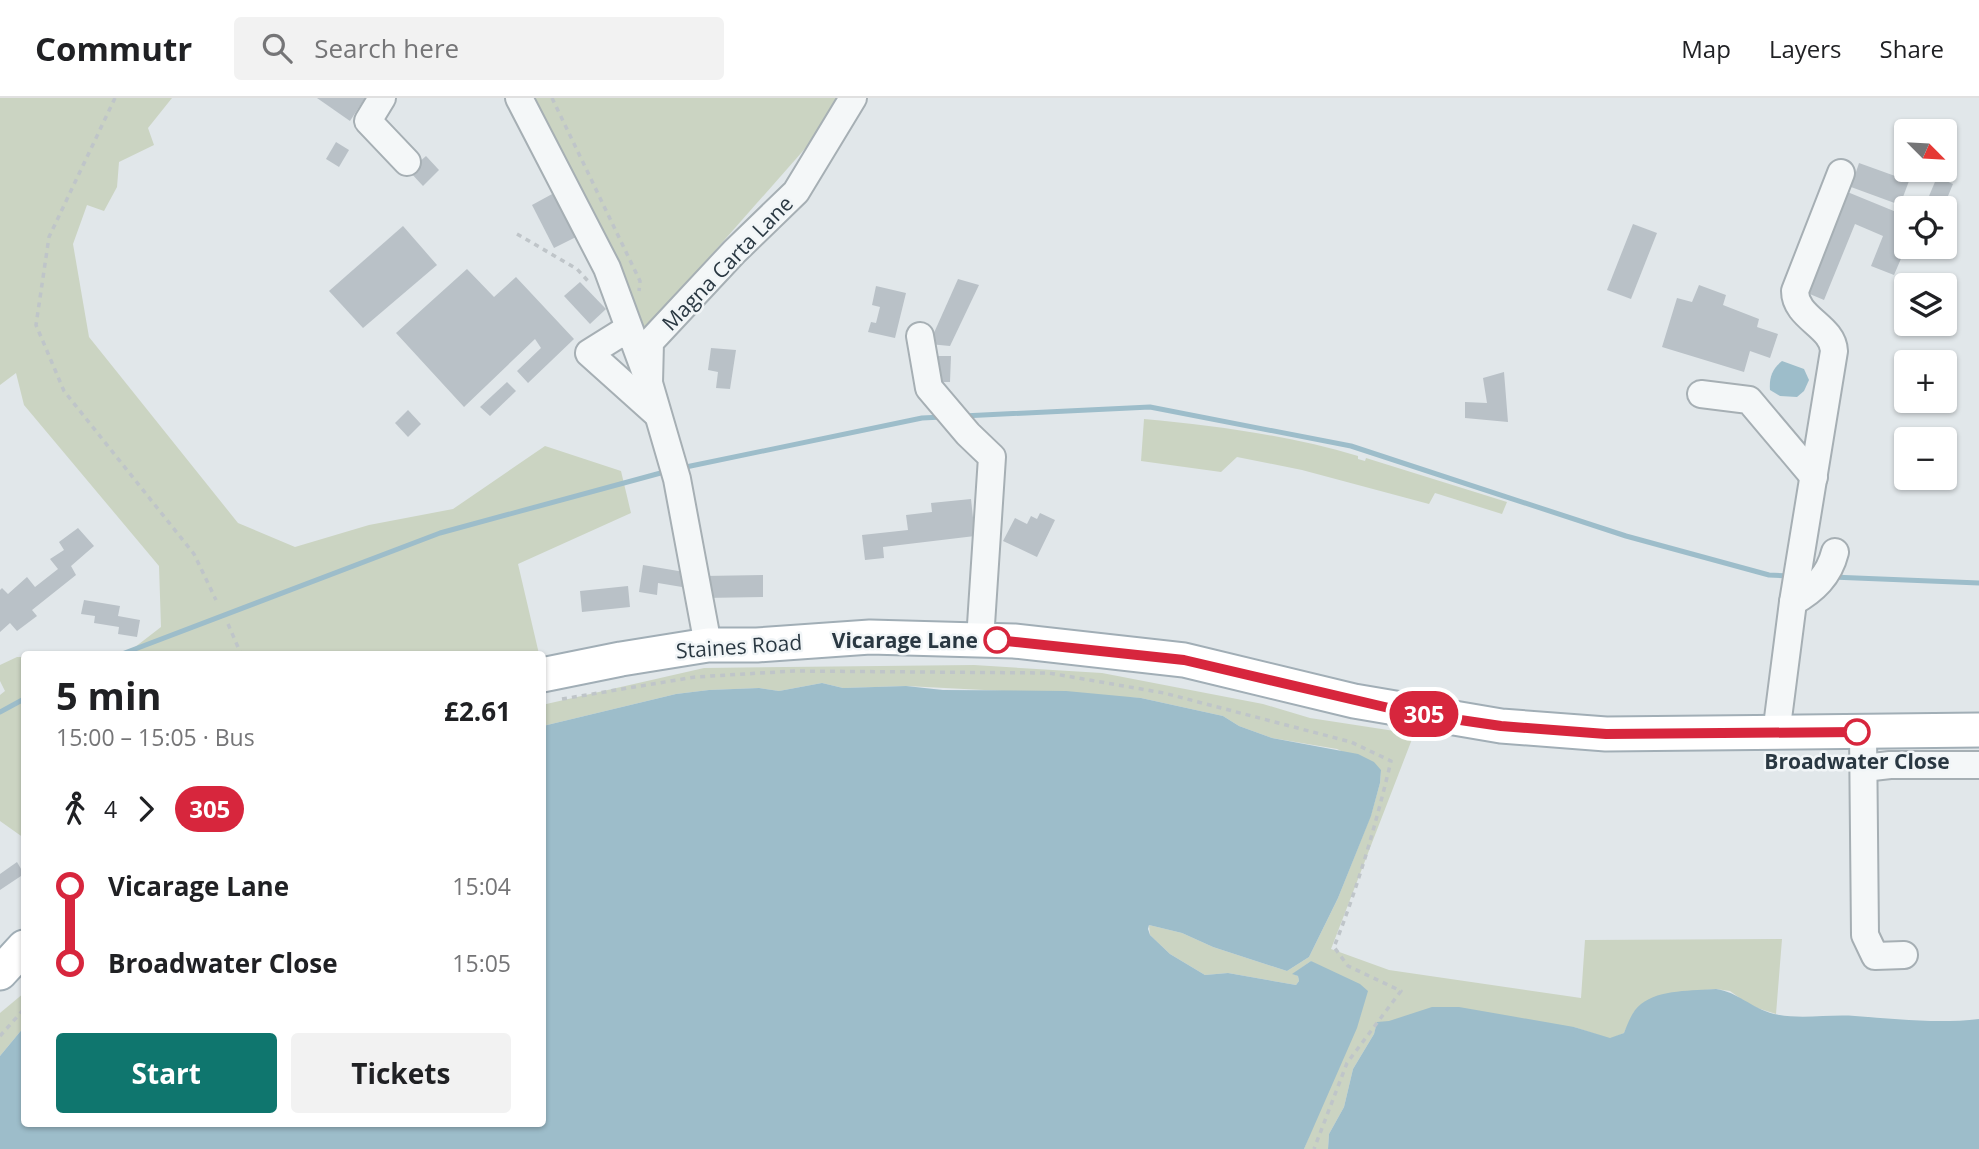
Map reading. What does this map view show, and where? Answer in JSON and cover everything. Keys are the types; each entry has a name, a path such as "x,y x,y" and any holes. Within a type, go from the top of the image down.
{"main road":[{"name":"Staines Road","path":"549,688 621,659 708,645 757,645 870,638 980,640 1014,641 1184,660 1367,704 1501,726 1606,734 1979,730"},
{"path":"0,973 21,950"}],"street":[{"path":"382,98 368,121 407,162"},
{"path":"519,98 607,268 649,383"},
{"name":"Magna Carta Lane","path":"708,645 673,470 649,383 650,342 715,272 796,192 853,98"},
{"path":"1776,734 1793,603 1834,346 1800,307 1795,291 1841,173"},
{"path":"632,338 621,333 589,353 657,414"},
{"path":"920,335 929,388 992,457 980,640"},
{"path":"1700,394 1749,400 1814,477"},
{"path":"1793,603 1820,582 1828,572 1835,552"},
{"path":"1863,732 1865,935 1875,956 1904,955"},
{"path":"1864,768 1890,765 1979,765"}],"path":[{"path":"115,98 49,237 36,325 64,391 194,554 216,600"},
{"path":"517,234 577,269 593,287"},
{"path":"228,624 240,651"},
{"path":"549,688 794,671 1049,673 1164,693 1351,742 1391,761 1378,815 1349,910 1334,947 1348,966 1401,991 1347,1063 1314,1149"},
{"path":"0,1036 21,1012"}],"green space":[{"path":"0,98 172,98 148,128 154,145 119,162 117,187 104,211 87,205 73,244 89,337 238,523 295,547 369,525 453,509 545,446 621,471 631,513 518,564 538,651 130,651 161,627 159,566 24,405 16,373 0,385"},
{"path":"527,98 841,98 824,127 639,337"},
{"path":"1144,419 1225,428 1305,442 1507,502 1502,514 1435,493 1429,504 1302,470 1237,457 1221,472 1141,461"},
{"path":"21,657 21,836 0,821 0,695 5,691 0,681 0,665"},
{"path":"974,665 1102,673 1263,704 1310,718 1414,734 1331,949 1389,970 1581,998 1585,940 1782,939 1776,1014 1751,1006 1730,991 1716,989 1671,993 1634,1012 1624,1033 1610,1039 1574,1027 1377,1023 1374,1034 1353,1069 1344,1107 1329,1134 1328,1149 1304,1149 1324,1099 1318,967 1311,961 1293,974 1298,976 1296,985 1228,973 1205,975 1170,954 1150,935 1149,925 1182,933 1213,947 1287,971 1309,957 1338,898 1371,815 1381,770 1337,749 1272,738 1239,726 1223,716 1141,698 906,686 843,688 822,683 779,691 759,688 676,694 546,725 546,704 704,668"},
{"path":"21,996 21,1031 0,1056 0,1013"}],"water":[{"path":"1782,361 1804,369 1809,380 1804,391 1797,397 1780,396 1770,390 1772,374"},
{"path":"822,683 843,688 906,686 943,690 1066,691 1141,698 1223,716 1239,726 1272,738 1358,754 1374,762 1381,770 1371,816 1338,898 1309,957 1287,971 1213,947 1182,933 1149,925 1148,929 1150,935 1170,954 1205,975 1228,973 1296,985 1298,976 1292,974 1311,961 1360,984 1368,991 1357,1028 1304,1149 0,1149 0,1056 21,1031 21,1127 546,1127 546,725 676,694 759,688 779,691"},
{"path":"1716,989 1784,1016 1932,1021 1979,1019 1979,1149 1328,1149 1329,1134 1344,1107 1353,1069 1374,1034 1377,1022 1389,1021 1432,1007 1459,1007 1574,1027 1610,1038 1624,1033 1635,1010 1649,999 1677,992"}],"building":[{"path":"317,98 365,98 350,121"},
{"path":"336,142 349,150 339,167 326,159"},
{"path":"426,156 439,170 423,186 409,171"},
{"path":"1859,163 1894,176 1894,182 1909,182 1903,196 1894,196 1894,203 1851,187"},
{"path":"1935,182 1953,184 1948,196 1929,196"},
{"path":"1845,191 1894,211 1894,259 1901,259 1894,275 1871,266 1883,236 1855,224 1824,300 1805,292"},
{"path":"554,193 576,237 554,248 532,205"},
{"path":"1633,224 1657,233 1631,299 1607,290"},
{"path":"403,226 437,265 363,328 329,291"},
{"path":"467,269 494,297 516,277 574,339 528,383 517,371 541,348 535,339 464,407 396,333"},
{"path":"958,279 979,285 950,346 929,344"},
{"path":"580,282 606,309 590,324 564,296"},
{"path":"1699,285 1726,295 1723,305 1759,319 1757,327 1778,334 1770,358 1750,351 1744,372 1662,347 1677,298 1692,302"},
{"path":"876,286 906,293 895,338 868,332 871,322 876,323 880,307 872,305"},
{"path":"711,348 736,350 730,389 716,388 718,372 708,370"},
{"path":"934,356 951,356 950,382 934,382"},
{"path":"1504,372 1508,422 1465,418 1465,402 1487,403 1483,378"},
{"path":"507,382 516,391 490,416 480,407"},
{"path":"408,410 421,424 408,437 395,423"},
{"path":"971,499 975,536 883,547 884,558 865,560 862,535 908,530 906,515 932,512 931,503"},
{"path":"1040,513 1055,520 1037,557 1003,541 1015,518 1027,524 1031,516 1037,519"},
{"path":"78,528 94,546 71,566 76,575 32,610 37,616 17,631 10,623 0,632 0,590 2,588 8,594 27,577 35,587 58,569 50,559 64,550 59,542"},
{"path":"643,565 690,573 688,588 658,583 657,595 639,592"},
{"path":"763,575 763,597 704,598 704,576"},
{"path":"628,586 630,607 582,612 580,591"},
{"path":"84,600 120,606 118,616 140,620 137,637 118,634 119,627 94,623 95,616 81,614"},
{"path":"17,862 21,869 21,876 0,890 0,874"}],"waterway":[{"path":"963,416 1150,407 1351,446 1626,536 1769,575 1790,576"},
{"path":"681,468 922,418 942,417"},
{"path":"130,651 440,533 668,471"},
{"path":"1832,577 1979,583"},
{"path":"0,712 21,701"}],"bus line":[{"name":"305","path":"997,640 1184,660 1406,712 1501,726 1606,734 1857,732"}],"place":[{"name":"Vicarage Lane","path":"997,640"},
{"name":"Broadwater Close","path":"1857,732"}]}
